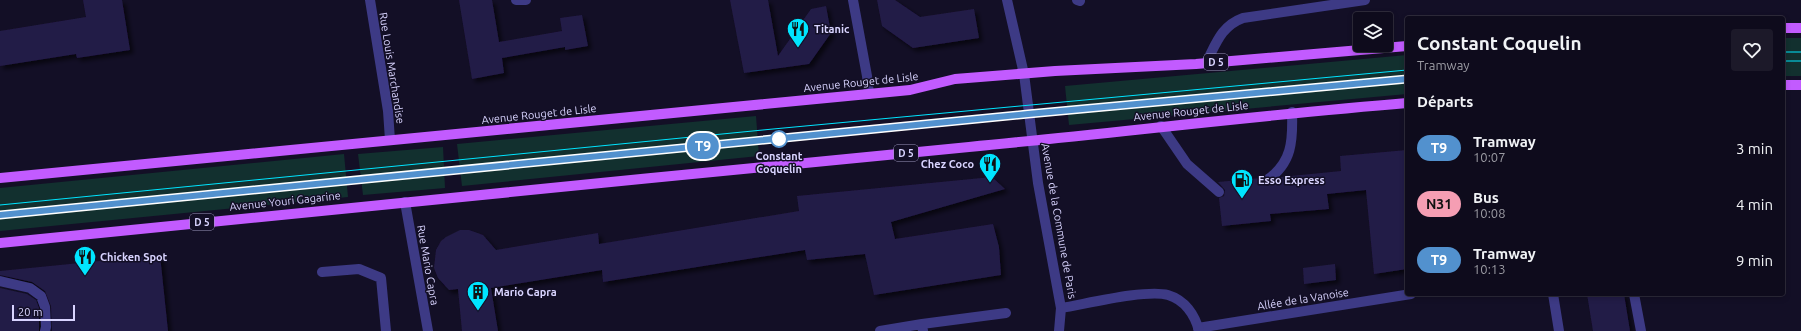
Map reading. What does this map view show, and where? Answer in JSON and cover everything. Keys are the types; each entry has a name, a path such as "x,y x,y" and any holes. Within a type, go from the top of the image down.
{"main road":[{"path":"1785,28 1801,28"},
{"name":"Avenue Rouget de Lisle","path":"390,140 910,90 955,79 1206,63 1405,46"},
{"path":"1785,85 1801,85"},
{"name":"Avenue Rouget de Lisle","path":"405,202 1032,140 1292,112 1405,103"},
{"name":"D 5","path":"0,178 390,140"},
{"name":"Avenue Youri Gagarine","path":"0,243 405,202"}],"street":[{"name":"Rue Louis Marchandise","path":"370,0 388,111 390,140"},
{"path":"516,0 526,0"},
{"path":"853,0 869,94"},
{"name":"Avenue de la Commune de Paris","path":"1007,0 1024,74 1038,183 1061,308 1059,331"},
{"path":"1206,63 1222,32 1232,22 1243,18 1364,0"},
{"path":"1267,180 1278,172 1290,148 1292,135 1292,112"},
{"path":"1161,126 1187,164 1219,192"},
{"name":"Rue Mario Capra","path":"405,202 428,331"},
{"path":"322,272 359,270 381,278 386,331"},
{"path":"0,281 30,288 41,296 45,307 45,331"},
{"path":"1061,308 1138,295 1168,295 1179,300 1187,307 1194,317 1198,329"},
{"name":"Allée de la Vanoise","path":"1198,329 1405,295"},
{"path":"1553,296 1559,331"},
{"path":"1634,296 1641,331"},
{"path":"880,331 923,328 1006,313"}],"green space":[{"path":"1785,38 1801,38 1801,76 1785,76"},
{"path":"1405,55 1405,94 1069,125 1065,86"},
{"path":"756,116 759,156 462,186 457,144"},
{"path":"443,147 445,188 363,195 358,154"},
{"path":"344,154 348,197 0,231 0,188"}],"building":[{"path":"83,0 122,0 130,50 77,58 76,54 0,66 0,31 86,17"},
{"path":"459,0 492,0 499,42 562,31 560,18 582,15 588,46 565,50 565,47 502,58 504,73 472,79"},
{"path":"730,0 768,0 778,56 811,9 826,6 831,33 809,64 744,73"},
{"path":"877,0 895,0 920,17 974,9 979,38 913,48 882,26"},
{"path":"1405,150 1405,269 1374,274 1366,190 1327,194 1329,209 1270,214 1271,221 1222,226 1219,198 1224,196 1225,190 1218,182 1261,178 1262,184 1268,186 1281,177 1341,171 1340,156"},
{"path":"992,177 1005,189 891,222 895,239 993,224 999,247 1001,275 874,295 865,254 807,260 805,250 603,282 602,270 491,288 498,331 462,331 458,289 449,290 438,278 434,268 436,250 441,241 460,230 469,230 483,235 496,250 598,233 599,244 799,211 797,196"},
{"path":"160,255 168,331 52,331 51,306 45,291 32,282 0,275 0,271"},
{"path":"1335,264 1336,280 1304,284 1303,268"},
{"path":"0,288 27,294 36,300 39,308 39,331 0,331"},
{"path":"1587,296 1624,296 1630,331 1593,331"}],"tram line":[{"path":"1785,52 1801,52"},
{"path":"1785,61 1801,61"},
{"path":"0,205 773,129 1405,70"},
{"path":"0,215 1028,114 1405,79"},
{"name":"T9","path":"0,215 1028,114 1405,79"}],"place":[{"name":"Titanic","path":"798,48"},
{"name":"Constant Coquelin","path":"779,139"},
{"name":"Chez Coco","path":"990,184"},
{"name":"Esso Express","path":"1242,200"},
{"name":"Chicken Spot","path":"85,276"},
{"name":"Mario Capra","path":"478,312"}]}
